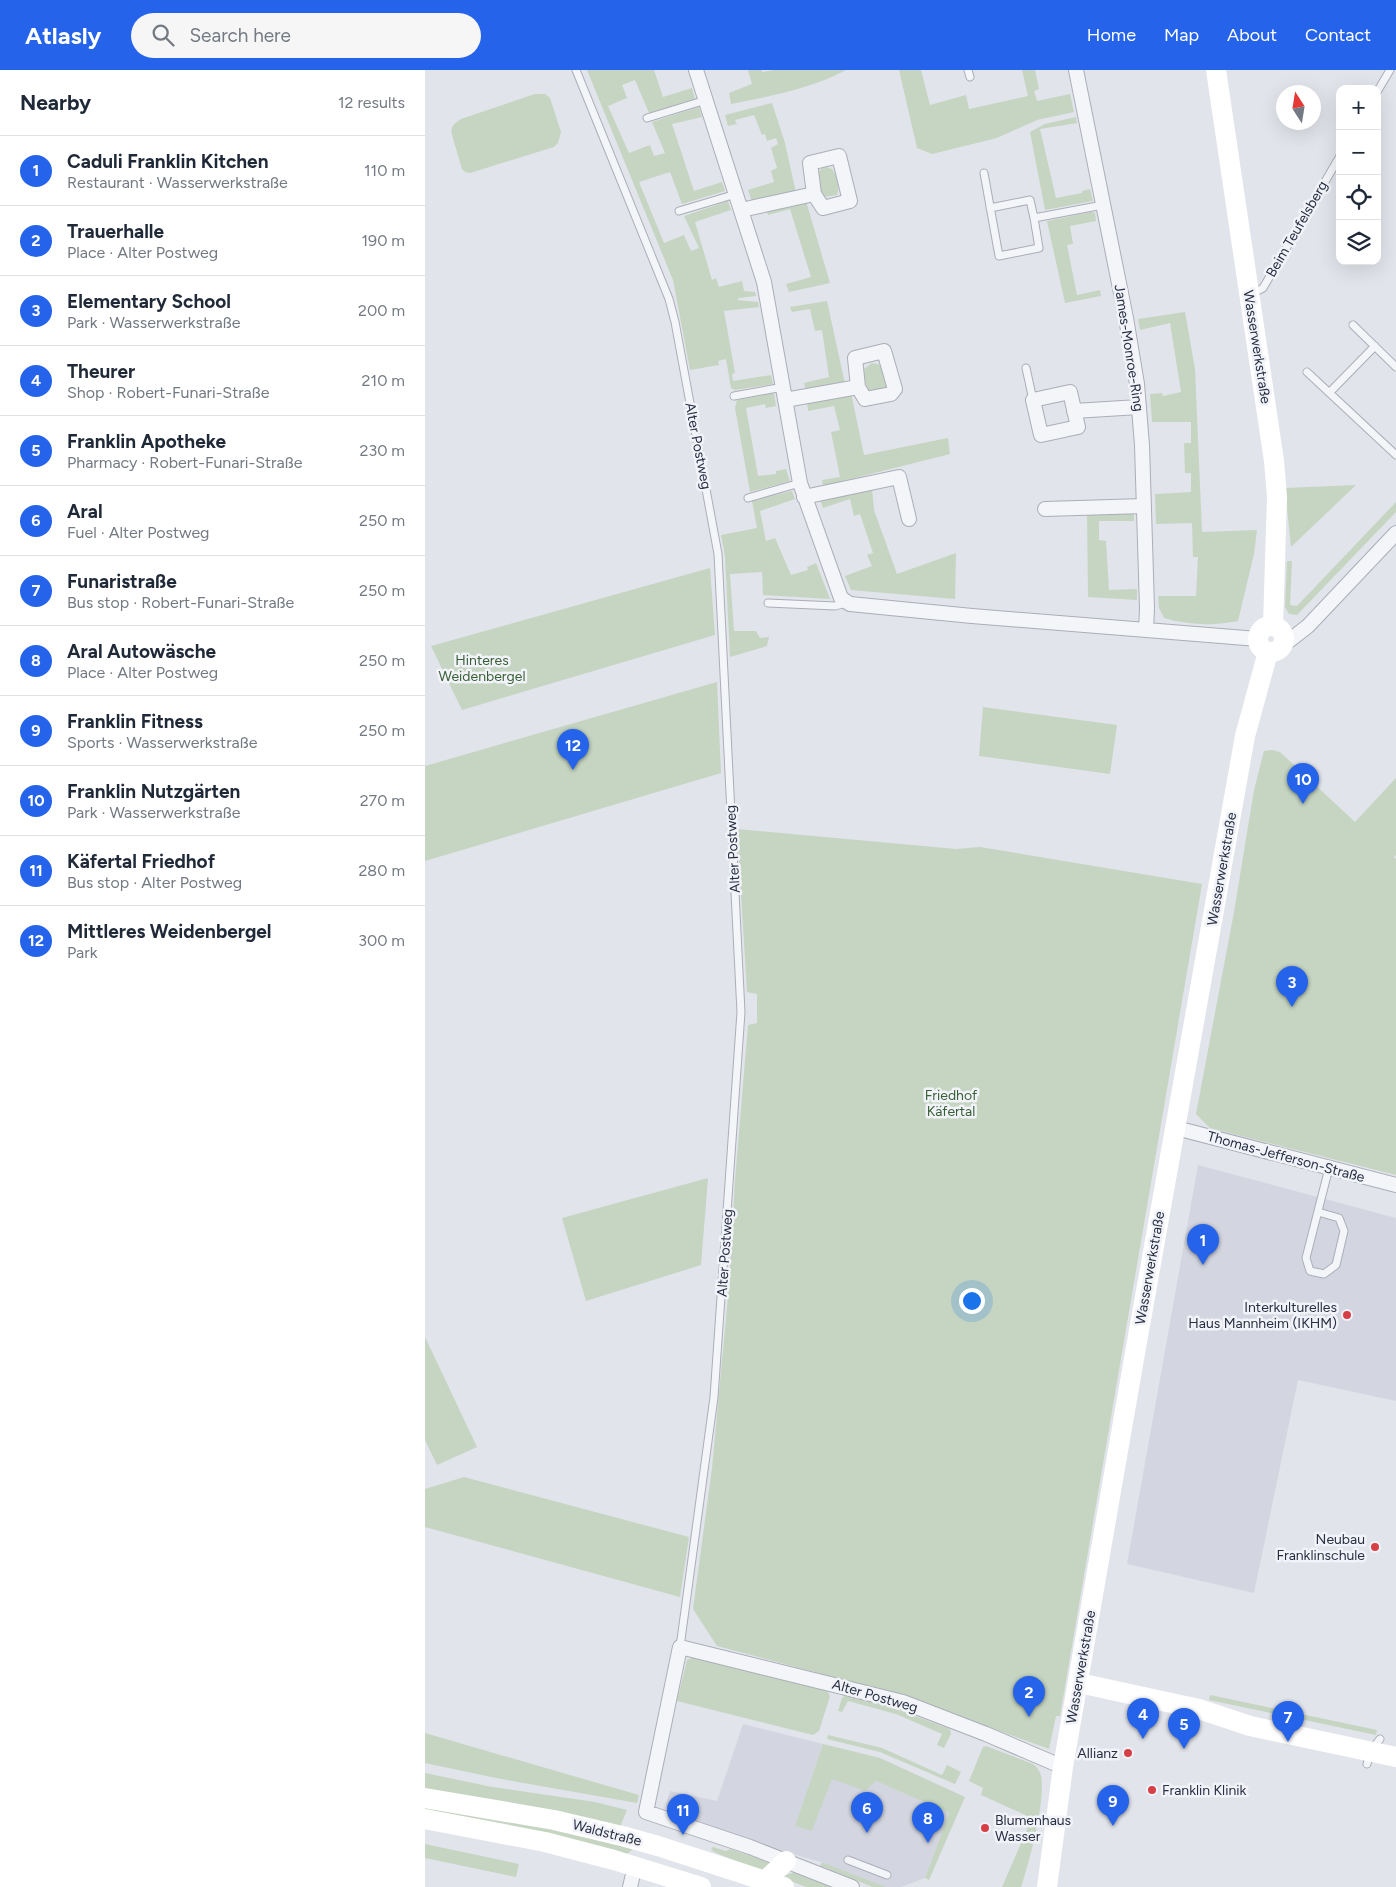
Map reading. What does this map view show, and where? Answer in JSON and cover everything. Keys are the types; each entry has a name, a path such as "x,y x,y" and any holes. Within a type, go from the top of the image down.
{"street":[{"path":"696,70 764,282 800,484 837,590 841,598 847,602 973,616 1290,640 1308,626 1396,533"},
{"name":"James-Monroe-Ring","path":"1076,70 1133,352 1139,407 1144,506 1146,630"},
{"name":"Wasserwerkstraße","path":"1047,1887 1063,1767 1245,736 1271,639 1276,566 1277,487 1216,70"},
{"path":"741,210 814,194"},
{"path":"784,393 858,387"},
{"path":"1070,392 1078,427 1041,435 1033,400 1070,392"},
{"path":"1074,411 1139,407"},
{"path":"805,497 899,477 909,519"},
{"path":"1045,509 1144,506"},
{"name":"Thomas-Jefferson-Straße","path":"1176,1128 1396,1185"},
{"name":"Alter Postweg","path":"853,1887 787,1861 646,1812 680,1647 903,1702 986,1734 1063,1767"},
{"path":"1079,1683 1199,1709 1251,1723 1378,1749"},
{"path":"1199,1709 1253,1713 1378,1749 1396,1757"},
{"name":"Waldstraße","path":"425,1798 553,1820 658,1846 775,1884"},
{"name":"Waldstraße","path":"425,1819 545,1842 635,1866 701,1887"},
{"path":"629,1887 635,1866 640,1858 658,1846"},
{"path":"775,1884 787,1861"}],"lane":[{"name":"Alter Postweg","path":"576,70 669,299 677,332 718,554 741,1012 714,1397 680,1647"},
{"path":"1381,85 1390,70"},
{"path":"647,118 706,100"},
{"name":"Beim Teufelsberg","path":"1249,296 1263,288 1336,163"},
{"path":"984,173 990,208 999,256 1039,248 1030,200 990,208"},
{"path":"679,211 736,194"},
{"path":"1034,218 1103,205"},
{"path":"1353,325 1396,367"},
{"path":"1330,392 1375,346"},
{"path":"1026,368 1033,400"},
{"path":"1307,372 1396,455"},
{"path":"734,396 784,393"},
{"path":"748,498 800,484"},
{"path":"768,603 835,606 847,602"},
{"path":"1318,1212 1339,1218 1344,1231 1336,1265 1324,1274 1310,1271 1306,1258 1329,1168"},
{"path":"848,1860 887,1875"}],"shaded area":[{"path":"1198,1165 1396,1218 1396,1401 1298,1380 1254,1593 1127,1564"},
{"path":"743,1724 823,1744 795,1826 812,1830 832,1778 876,1781 949,1813 925,1878 901,1887 885,1887 824,1863 668,1812 666,1805 670,1791 717,1801"}],"green space":[{"path":"587,70 654,70 663,97 692,88 695,99 649,113 635,80 622,85 627,98 608,106 629,153 650,145 654,156 665,153 652,122 699,107 702,117 672,124 694,191 722,182 725,191 682,204 670,172 639,182 664,243 684,235 691,251 699,248 684,216 728,201 731,210 695,222 712,280 716,278 719,287 742,281 744,291 755,292 756,296 739,298 737,300 758,302 759,307 724,311 735,373 732,374 733,381 771,375 773,384 735,390 731,388 726,359 718,361 719,365 690,370 673,280"},
{"path":"748,70 762,70 762,72 774,70 846,70 804,87 731,104 729,93 752,84"},
{"path":"899,70 921,70 930,105 966,95 969,109 1028,96 1022,70 1035,70 1039,89 1034,91 1037,101 1070,94 1074,112 1037,120 997,138 932,154 917,148"},
{"path":"535,94 545,94 550,98 561,132 558,143 554,147 470,173 465,172 462,169 452,135 452,127 461,119"},
{"path":"772,103 785,143 796,193 752,202 748,190 774,182 771,171 777,168 771,148 778,144 776,138 767,141 765,134 762,135 754,115 735,120 737,124 728,126 725,115"},
{"path":"1076,117 1077,123 1040,129 1056,198 1082,193 1082,191 1090,189 1093,201 1045,210 1030,132 1045,124"},
{"path":"826,167 832,169 837,178 837,195 824,197 819,187 817,180 819,173 821,169"},
{"path":"806,201 830,283 789,292 786,284 811,277 790,209 768,215 766,210"},
{"path":"1091,212 1095,213 1096,221 1070,226 1073,244 1067,245 1077,295 1100,290 1101,296 1065,303 1047,221"},
{"path":"827,301 845,384 806,391 804,383 829,377 822,330 815,331 810,309 792,312 790,307"},
{"path":"1185,312 1195,369 1202,532 1257,530 1254,554 1238,621 1229,623 1201,624 1182,622 1164,618 1159,608 1158,596 1196,596 1198,557 1193,557 1192,523 1156,524 1155,494 1191,492 1191,473 1185,473 1184,443 1191,443 1191,422 1152,422 1150,394 1162,393 1163,396 1181,392 1170,323 1140,330 1138,319"},
{"path":"872,363 881,365 888,385 887,388 869,392 865,381 864,369"},
{"path":"774,393 776,406 766,408 765,404 746,408 758,476 776,474 776,471 786,469 790,481 750,492 735,408 737,400"},
{"path":"851,393 864,455 948,438 950,454 823,486 822,480 840,477 831,432 840,430 834,406 808,411 807,401"},
{"path":"1356,485 1291,547 1285,488"},
{"path":"872,488 874,510 897,574 956,553 955,599 851,590 845,576 872,566 867,555 873,553 860,514 854,516 850,499 823,508 820,499"},
{"path":"792,491 795,499 760,511 766,541 775,538 791,575 808,570 807,567 816,563 830,599 763,595 762,572 730,574 734,631 756,631 760,638 769,637 767,646 730,657 725,556 721,535 757,528 752,501"},
{"path":"1396,502 1396,512 1297,615 1289,614 1285,607 1287,561 1292,561 1290,605 1297,606"},
{"path":"1134,510 1134,521 1099,521 1099,540 1106,541 1109,590 1137,589 1137,600 1088,597 1087,511"},
{"name":"Hinteres Weidenbergel","path":"710,568 715,635 462,710 431,646"},
{"path":"717,682 721,773 425,861 425,766"},
{"path":"983,707 1117,725 1110,774 979,756"},
{"path":"1264,751 1280,752 1355,822 1396,778 1396,855 1394,857 1396,859 1396,1175 1210,1128 1196,1114 1234,912 1254,790"},
{"name":"Friedhof Käfertal","path":"737,829 956,849 980,847 1202,884 1060,1716 1056,1716 1049,1749 897,1694 717,1646 693,1609 712,1468 729,1286 735,1180 748,1025 757,1023 757,994 747,992"},
{"path":"708,1178 701,1265 586,1301 562,1218"},
{"path":"425,1337 477,1447 437,1465 425,1440"},
{"path":"464,1477 689,1537 680,1597 425,1527 425,1489"},
{"path":"694,1657 827,1691 830,1696 819,1731 813,1735 677,1701 687,1660"},
{"path":"846,1695 899,1710 950,1729 951,1734 944,1748 937,1745 942,1734 896,1714 848,1701 842,1712 838,1711 842,1698"},
{"path":"1210,1695 1377,1730 1376,1735 1209,1700"},
{"path":"425,1733 639,1795 637,1803 496,1778 425,1763"},
{"path":"828,1735 882,1748 942,1775 947,1765 961,1772 955,1784 880,1752 827,1739"},
{"path":"823,1744 880,1758 965,1797 929,1880 925,1878 949,1813 876,1781 865,1791 832,1779 812,1831 795,1826"},
{"path":"986,1746 1033,1764 1041,1776 1042,1786 1039,1815 1021,1887 1002,1887 1032,1818 981,1795 983,1788 969,1781 983,1747"},
{"path":"425,1773 492,1787 595,1802 627,1810 620,1827 425,1789"},
{"path":"425,1805 536,1825 633,1849 624,1856 425,1812"},
{"path":"425,1844 519,1864 516,1877 425,1858"},
{"path":"713,1847 726,1851 730,1849 773,1864 762,1870 714,1852 711,1849"},
{"path":"821,1863 886,1887 872,1887 820,1866"},
{"path":"794,1872 832,1887 806,1887 781,1877"}],"place":[{"name":"Mittleres Weidenbergel","path":"573,770"},
{"name":"Franklin Nutzgärten","path":"1303,804"},
{"name":"Elementary School","path":"1292,1007"},
{"name":"Caduli Franklin Kitchen","path":"1203,1265"},
{"name":"Interkulturelles Haus Mannheim (IKHM)","path":"1347,1315"},
{"name":"Neubau Franklinschule","path":"1375,1547"},
{"name":"Trauerhalle","path":"1029,1717"},
{"name":"Theurer","path":"1143,1739"},
{"name":"Funaristraße","path":"1288,1742"},
{"name":"Franklin Apotheke","path":"1184,1749"},
{"name":"Allianz","path":"1128,1753"},
{"name":"Franklin Klinik","path":"1152,1790"},
{"name":"Franklin Fitness","path":"1113,1826"},
{"name":"Blumenhaus Wasser","path":"985,1828"},
{"name":"Aral","path":"867,1833"},
{"name":"Käfertal Friedhof","path":"683,1835"},
{"name":"Aral Autowäsche","path":"928,1843"}]}
